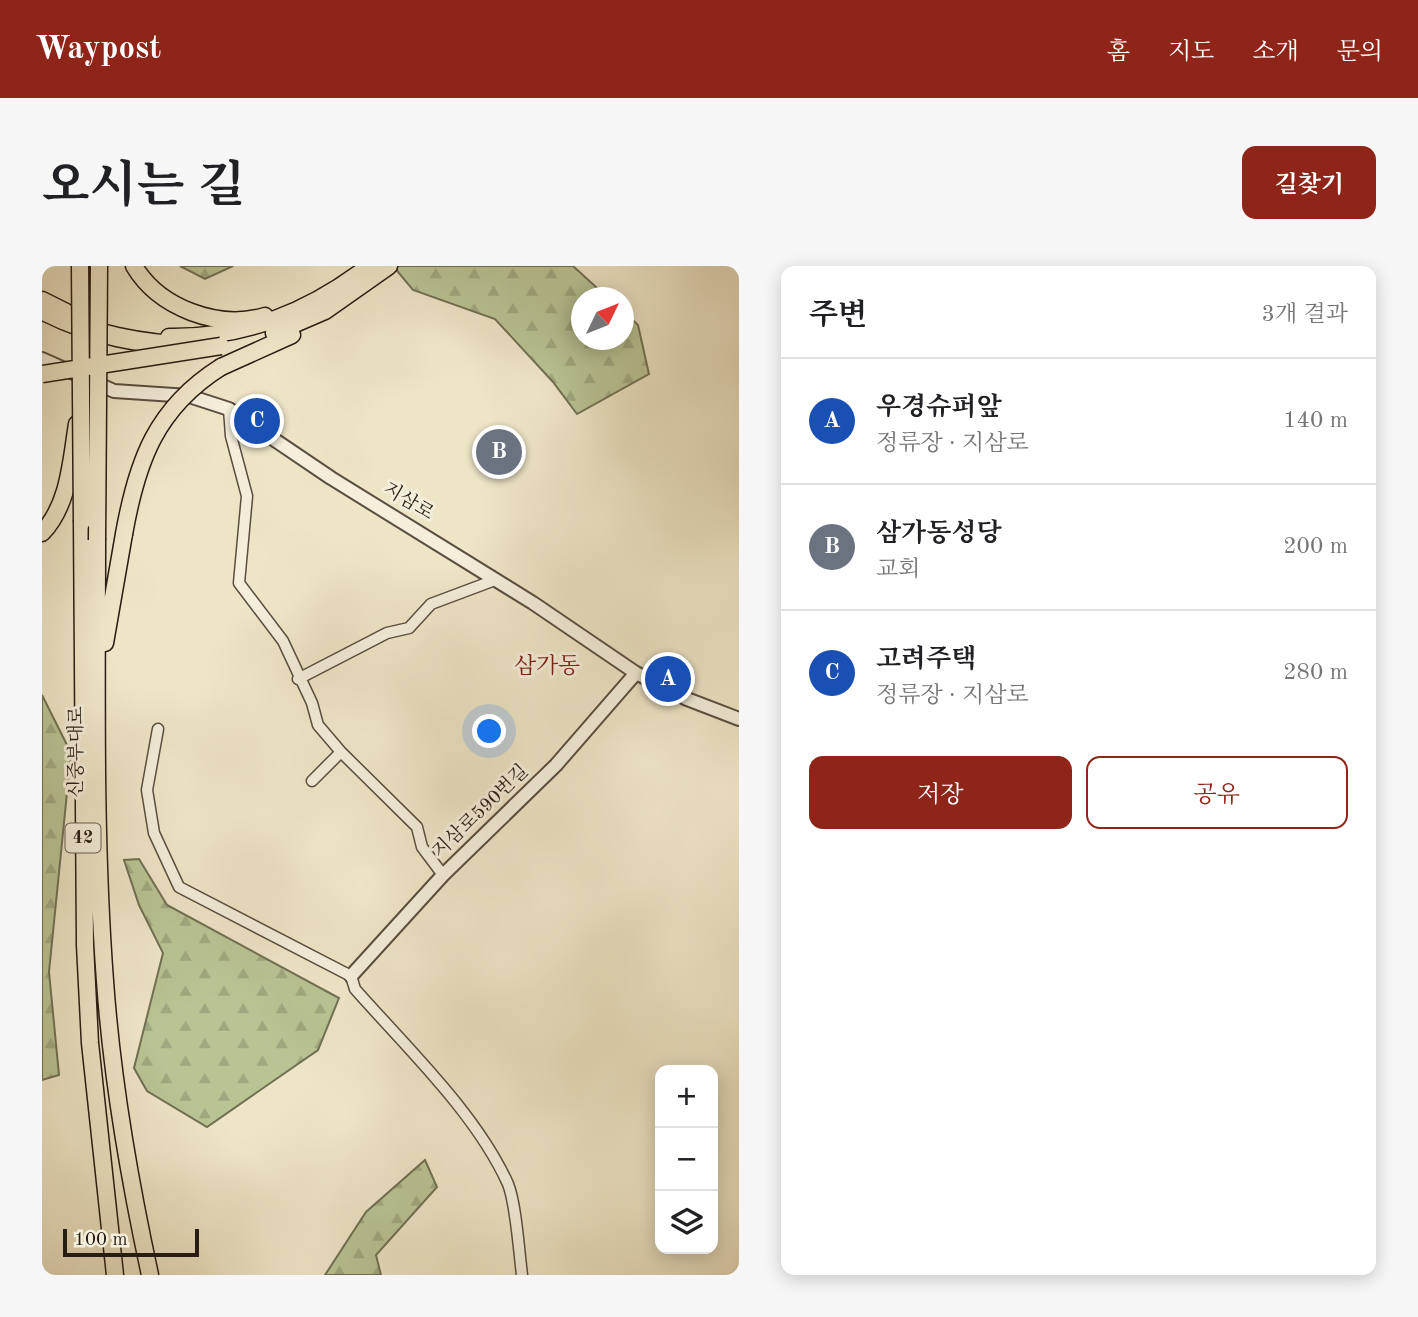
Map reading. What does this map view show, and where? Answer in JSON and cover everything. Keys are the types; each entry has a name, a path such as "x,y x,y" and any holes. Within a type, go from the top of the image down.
{"highway":[{"name":"신중부대로","path":"80,266 85,945 101,1154 115,1275"},
{"name":"신중부대로","path":"99,266 99,853 105,981 125,1155 150,1275"},
{"path":"134,266 169,302 210,317 235,320 257,318 321,300"},
{"path":"42,300 94,324 114,329 197,338 246,330 321,300 369,266"},
{"path":"98,690 136,477 156,431 185,392 221,367 306,328 389,266"},
{"path":"42,374 220,346 265,336 303,322 351,295"},
{"path":"42,310 72,325 128,341 220,346"},
{"path":"42,533 59,508 70,468 81,397"}],"street":[{"name":"지삼로","path":"42,359 114,391 190,396 229,409 331,478 495,580 636,673 687,699 739,719"},
{"path":"229,409 230,436 247,496 239,583 283,641 298,679 312,703 318,725 341,752 417,827 422,847 443,875"},
{"path":"298,679 387,633 409,628 431,604 495,580"},
{"name":"지삼로590번길","path":"351,976 443,875 556,765 636,673"},
{"path":"158,729 147,790 154,833 179,887 351,976 355,989 446,1093 478,1134 509,1186 522,1275"},
{"path":"312,781 341,752"}],"green space":[{"path":"180,266 233,266 205,279"},
{"path":"393,266 573,266 596,287 571,287 571,350 634,350 634,321 638,325 649,374 577,414 553,382 495,319 413,290"},
{"path":"42,695 71,753 49,972 59,1075 42,1080"},
{"path":"139,859 167,905 339,998 318,1050 207,1127 147,1091 134,1068 163,953 139,905 124,860"},
{"path":"425,1160 437,1187 376,1255 381,1275 325,1275 366,1212"}],"place":[{"name":"고려주택","path":"257,421"},
{"name":"삼가동성당","path":"499,452"},
{"name":"우경슈퍼앞","path":"668,679"}],"district":[{"name":"삼가동","path":"547,666"}]}
